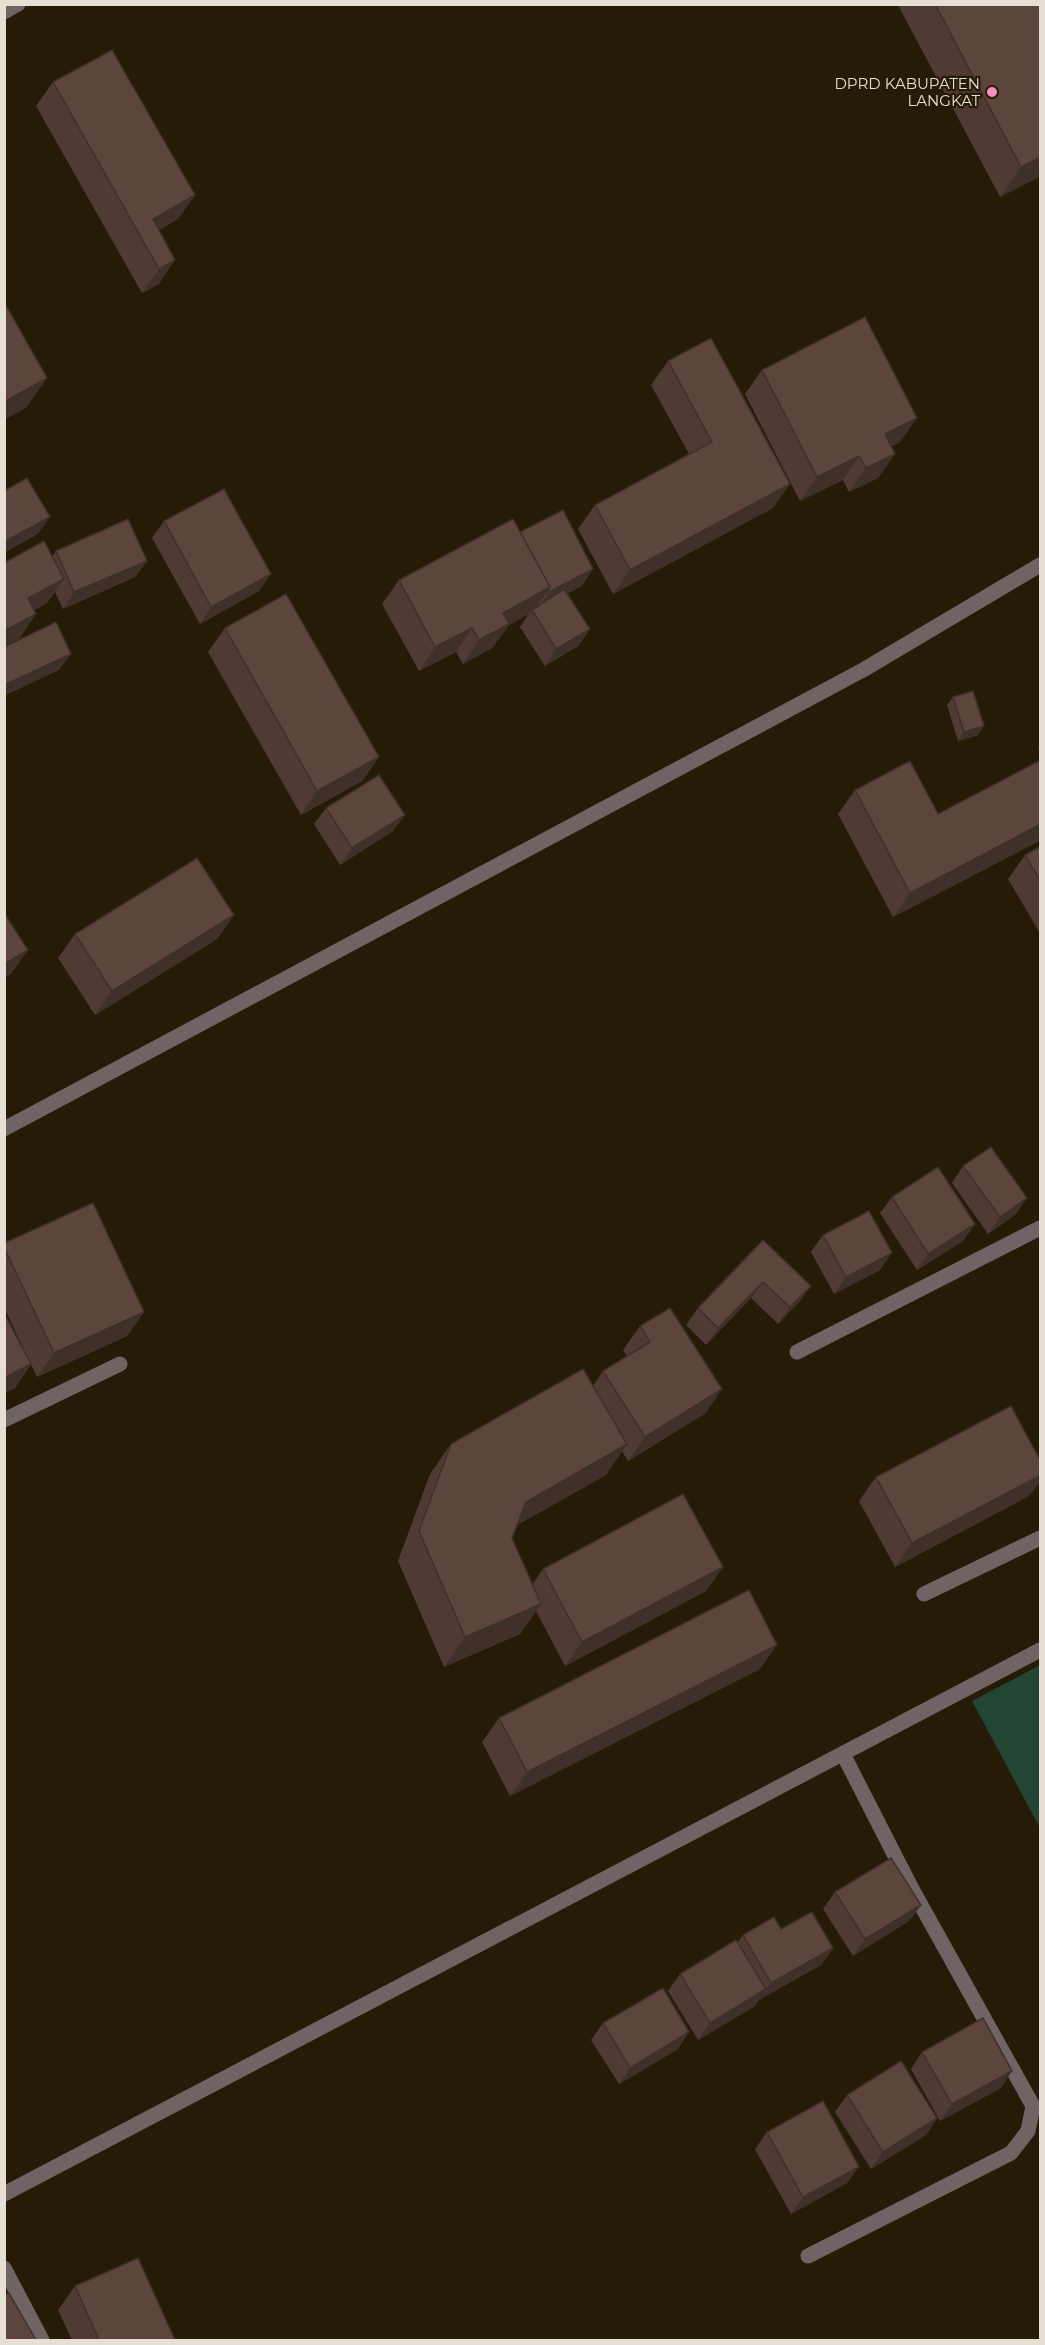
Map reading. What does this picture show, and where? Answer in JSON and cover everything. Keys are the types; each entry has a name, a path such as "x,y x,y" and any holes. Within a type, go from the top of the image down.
{"street":[{"path":"4,12 18,4"},
{"path":"4,1129 863,670 1041,565"},
{"path":"797,1352 1041,1228"},
{"path":"4,1420 120,1365"},
{"path":"924,1594 1041,1538"},
{"path":"4,2194 1041,1650"},
{"path":"808,2256 1011,2153 1028,2131 1033,2106 912,1889 843,1754"},
{"path":"4,2268 42,2340"}],"green space":[{"path":"1040,1665 1040,1828 972,1701"}],"building":[{"path":"935,4 1041,4 1041,157 1021,167"},
{"path":"112,50 195,195 153,219 175,260 159,269 53,82"},
{"path":"4,302 47,378 4,402"},
{"path":"865,317 917,418 885,434 895,454 866,468 859,456 817,477 762,370"},
{"path":"711,338 790,484 630,570 595,505 712,442 668,361"},
{"path":"27,478 50,517 4,542 4,491"},
{"path":"224,489 271,574 211,607 164,521"},
{"path":"563,510 593,569 549,592 550,587 520,532"},
{"path":"128,519 147,561 74,592 56,551"},
{"path":"513,519 550,587 503,613 509,624 479,640 472,628 435,647 399,580"},
{"path":"44,541 64,579 28,598 36,614 4,631 4,563"},
{"path":"564,589 590,629 556,649 532,610"},
{"path":"286,594 379,757 317,791 225,628"},
{"path":"56,622 71,654 4,685 4,647"},
{"path":"973,691 984,726 964,732 953,697"},
{"path":"910,761 938,814 1039,761 1041,764 1041,824 910,893 855,790"},
{"path":"379,775 405,815 352,848 326,808"},
{"path":"1041,846 1041,882 1025,855"},
{"path":"197,858 234,915 112,991 75,934"},
{"path":"4,913 28,950 4,964"},
{"path":"991,1147 1027,1198 1000,1217 963,1166"},
{"path":"938,1167 975,1224 928,1254 892,1197"},
{"path":"93,1203 144,1312 54,1353 4,1243"},
{"path":"869,1211 892,1253 846,1277 823,1235"},
{"path":"763,1240 811,1286 790,1307 763,1282 718,1328 698,1308"},
{"path":"670,1308 722,1389 645,1437 603,1371 650,1342 640,1326"},
{"path":"4,1313 31,1364 4,1378"},
{"path":"583,1369 627,1444 526,1502 512,1538 541,1604 465,1637 419,1531 451,1444"},
{"path":"1011,1406 1041,1462 1041,1475 912,1543 876,1477"},
{"path":"683,1494 723,1567 582,1642 543,1569"},
{"path":"749,1590 777,1645 527,1772 499,1718"},
{"path":"891,1858 921,1905 865,1939 835,1892"},
{"path":"812,1912 833,1948 771,1983 743,1935 774,1917 781,1929"},
{"path":"736,1940 766,1989 710,2023 680,1974"},
{"path":"663,1988 689,2032 630,2068 603,2023"},
{"path":"983,2018 1012,2071 952,2104 922,2052"},
{"path":"901,2061 937,2118 883,2152 847,2095"},
{"path":"823,2101 859,2167 803,2197 767,2132"},
{"path":"138,2258 175,2340 99,2340 75,2286"},
{"path":"9,2293 36,2340 4,2340 4,2295"}],"place":[{"name":"DPRD KABUPATEN LANGKAT","path":"992,92"}]}
